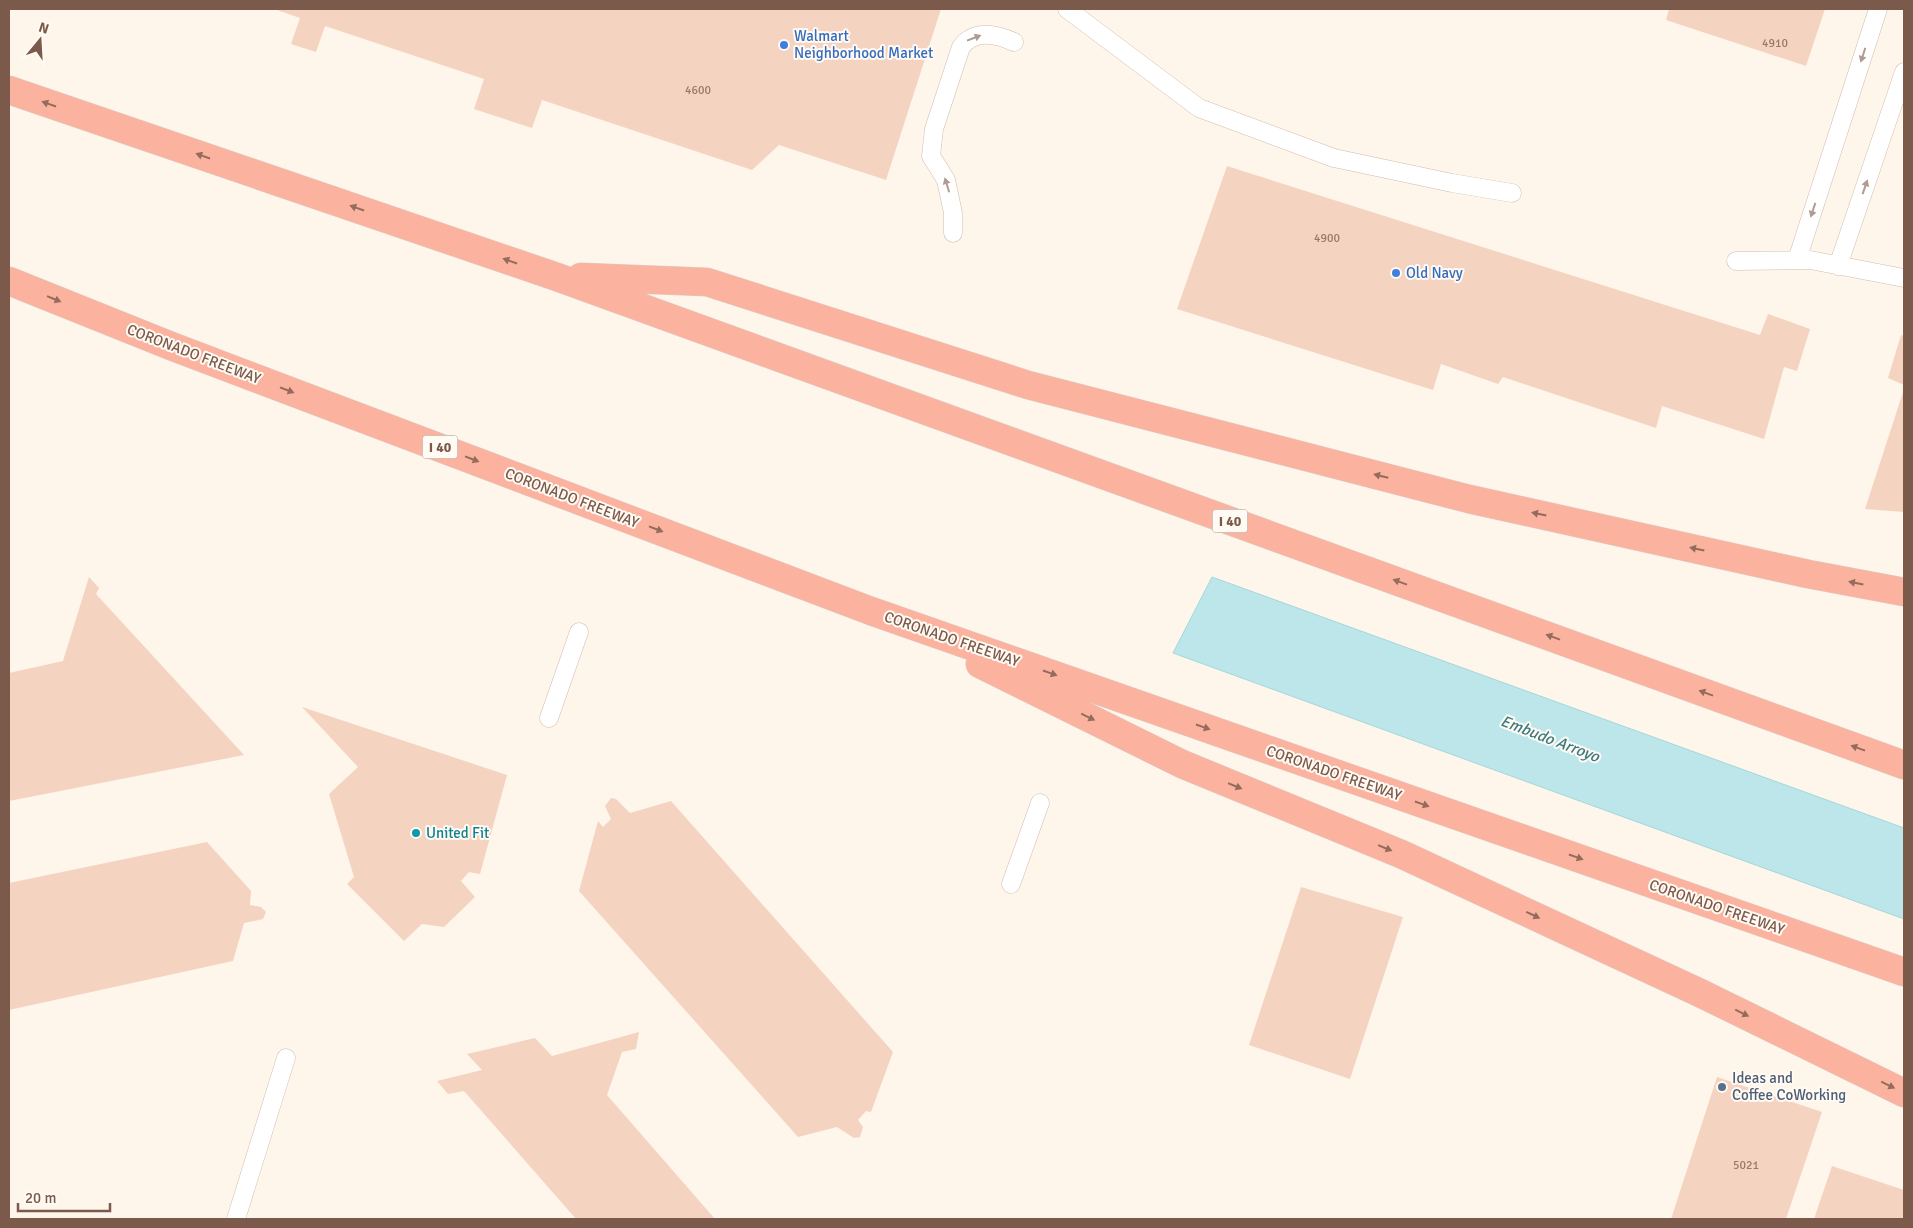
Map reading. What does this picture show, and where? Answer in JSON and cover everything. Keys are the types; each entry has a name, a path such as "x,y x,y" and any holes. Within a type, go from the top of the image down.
{"highway":[{"name":"I 40","path":"9,90 557,277 1904,765"},
{"path":"557,277 707,282 1028,385 1469,499 1808,574 1904,592"},
{"name":"CORONADO FREEWAY","path":"9,281 180,349 871,611 1904,972"},
{"path":"871,611 1182,764 1400,854 1698,992 1904,1093"}],"lane":[{"path":"1066,9 1199,108 1334,158 1452,183 1512,193"},
{"path":"1797,260 1878,9"},
{"path":"953,233 953,213 946,180 931,156 934,129 961,47 966,41 986,34 1000,36 1014,42"},
{"path":"1838,266 1904,72"},
{"path":"1736,261 1810,260 1904,278"},
{"path":"549,718 579,632"},
{"path":"1011,884 1040,803"},
{"path":"236,1219 286,1058"}],"water":[{"name":"Embudo Arroyo","path":"1212,577 1904,828 1904,919 1173,653"}],"building":[{"path":"274,9 941,9 886,180 779,145 752,170 542,100 532,128 474,109 484,79 325,26 316,52 291,44 300,18"},
{"path":"1669,9 1825,9 1806,66 1666,20"},
{"path":"1227,166 1760,335 1768,314 1810,329 1797,371 1784,367 1764,439 1662,406 1656,428 1503,377 1498,384 1441,364 1433,390 1177,309"},
{"path":"1901,335 1904,336 1904,385 1888,378"},
{"path":"1904,389 1904,512 1865,509"},
{"path":"89,577 99,588 96,594 244,755 9,801 9,673 63,661"},
{"name":"United Fit","path":"302,707 507,775 480,874 469,872 461,881 475,897 444,927 422,924 404,941 347,884 354,877 329,794 358,767"},
{"path":"611,798 616,799 630,813 671,801 893,1052 871,1112 866,1111 858,1120 863,1127 860,1137 854,1138 837,1127 798,1137 579,891 598,821 603,827 611,819 605,806"},
{"path":"207,842 251,891 250,905 261,907 266,912 263,919 244,923 233,961 9,1010 9,883"},
{"path":"1301,887 1403,917 1350,1079 1249,1045"},
{"path":"639,1032 636,1049 622,1052 607,1095 715,1219 576,1219 464,1091 448,1094 437,1081 482,1070 467,1054 535,1038 552,1056"},
{"path":"1717,1077 1822,1112 1786,1219 1671,1219"},
{"path":"1832,1166 1904,1190 1904,1219 1814,1219"}],"place":[{"name":"Walmart Neighborhood Market","path":"784,45"},
{"name":"Old Navy","path":"1396,273"},
{"name":"United Fit","path":"416,833"},
{"name":"Ideas and Coffee CoWorking","path":"1722,1087"}]}
